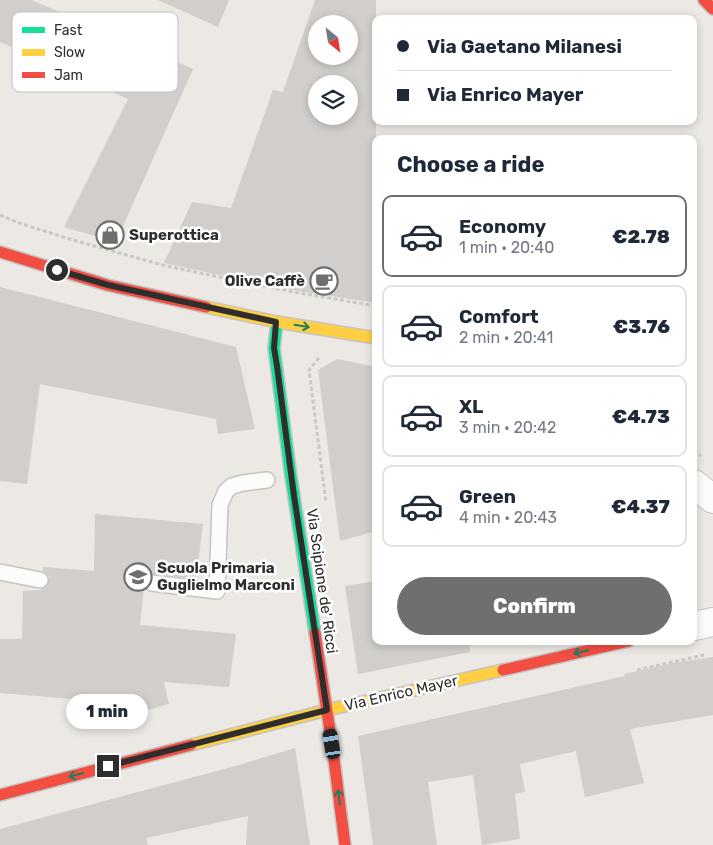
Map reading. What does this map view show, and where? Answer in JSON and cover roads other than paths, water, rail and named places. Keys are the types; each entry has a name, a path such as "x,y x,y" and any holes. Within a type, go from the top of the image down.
{"street":[{"path":"704,0 713,9"},
{"path":"0,252 108,285 276,322 372,337"},
{"name":"Via Scipione de' Ricci","path":"276,322 274,348 345,845"},
{"path":"697,486 713,499"},
{"path":"697,625 713,622"},
{"name":"Via Enrico Mayer","path":"0,795 327,710 611,645"}],"lane":[{"path":"152,583 217,591 220,505 226,491 232,486 243,483 267,480"},
{"path":"0,572 40,580"}],"place":[{"name":"Superottica","path":"110,235"},
{"name":"Olive Caffè","path":"324,281"},
{"name":"Scuola Primaria Guglielmo Marconi","path":"138,577"}]}
